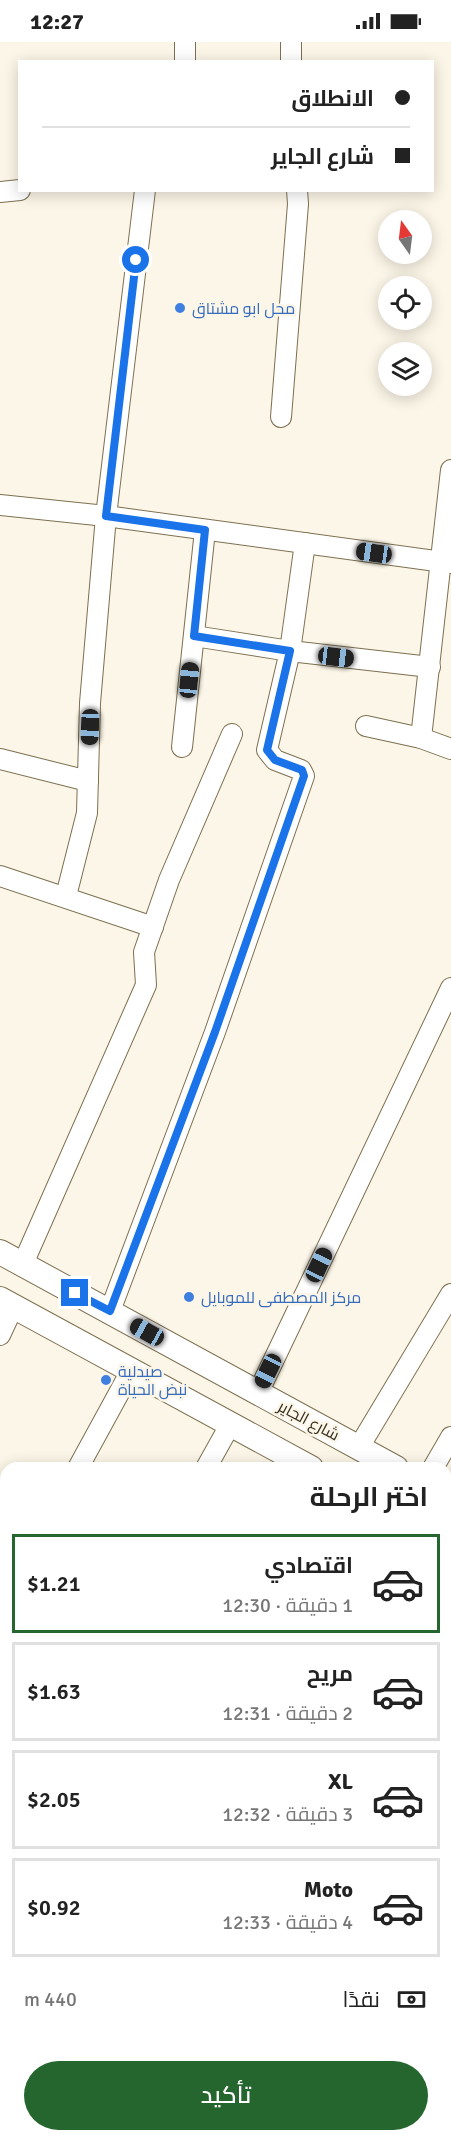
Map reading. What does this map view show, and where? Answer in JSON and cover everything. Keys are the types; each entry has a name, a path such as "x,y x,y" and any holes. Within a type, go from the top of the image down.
{"street":[{"path":"185,42 185,60"},
{"path":"291,42 291,60"},
{"path":"0,192 18,190"},
{"path":"66,896 87,813 90,703 106,516 145,192"},
{"path":"281,417 297,192"},
{"path":"421,738 429,667 446,562 451,470"},
{"path":"0,504 446,562"},
{"path":"182,747 205,530"},
{"path":"110,1311 215,1032 304,776 302,770 275,760 267,750 290,651 305,543"},
{"path":"194,636 290,651 429,667"},
{"path":"366,726 421,738 451,749"},
{"path":"22,1266 146,985 144,952 170,880 232,734"},
{"path":"0,759 88,781"},
{"path":"0,876 66,896 153,927"},
{"path":"258,1393 451,988"},
{"name":"شارع الجاير","path":"0,1252 385,1462"},
{"path":"359,1447 451,1294"},
{"path":"0,1335 7,1303 300,1462"},
{"path":"81,1462 131,1371"},
{"path":"209,1462 230,1425"},
{"path":"436,1462 451,1437"}],"place":[{"name":"محل ابو مشتاق","path":"180,308"},
{"name":"مركز المصطفى للموبايل","path":"189,1297"},
{"name":"صيدلية نبض الحياة","path":"106,1380"}],"route":[{"path":"75,1293 110,1311 215,1032 304,776 302,770 275,760 267,750 290,651 194,636 205,530 106,516 136,260"}]}
